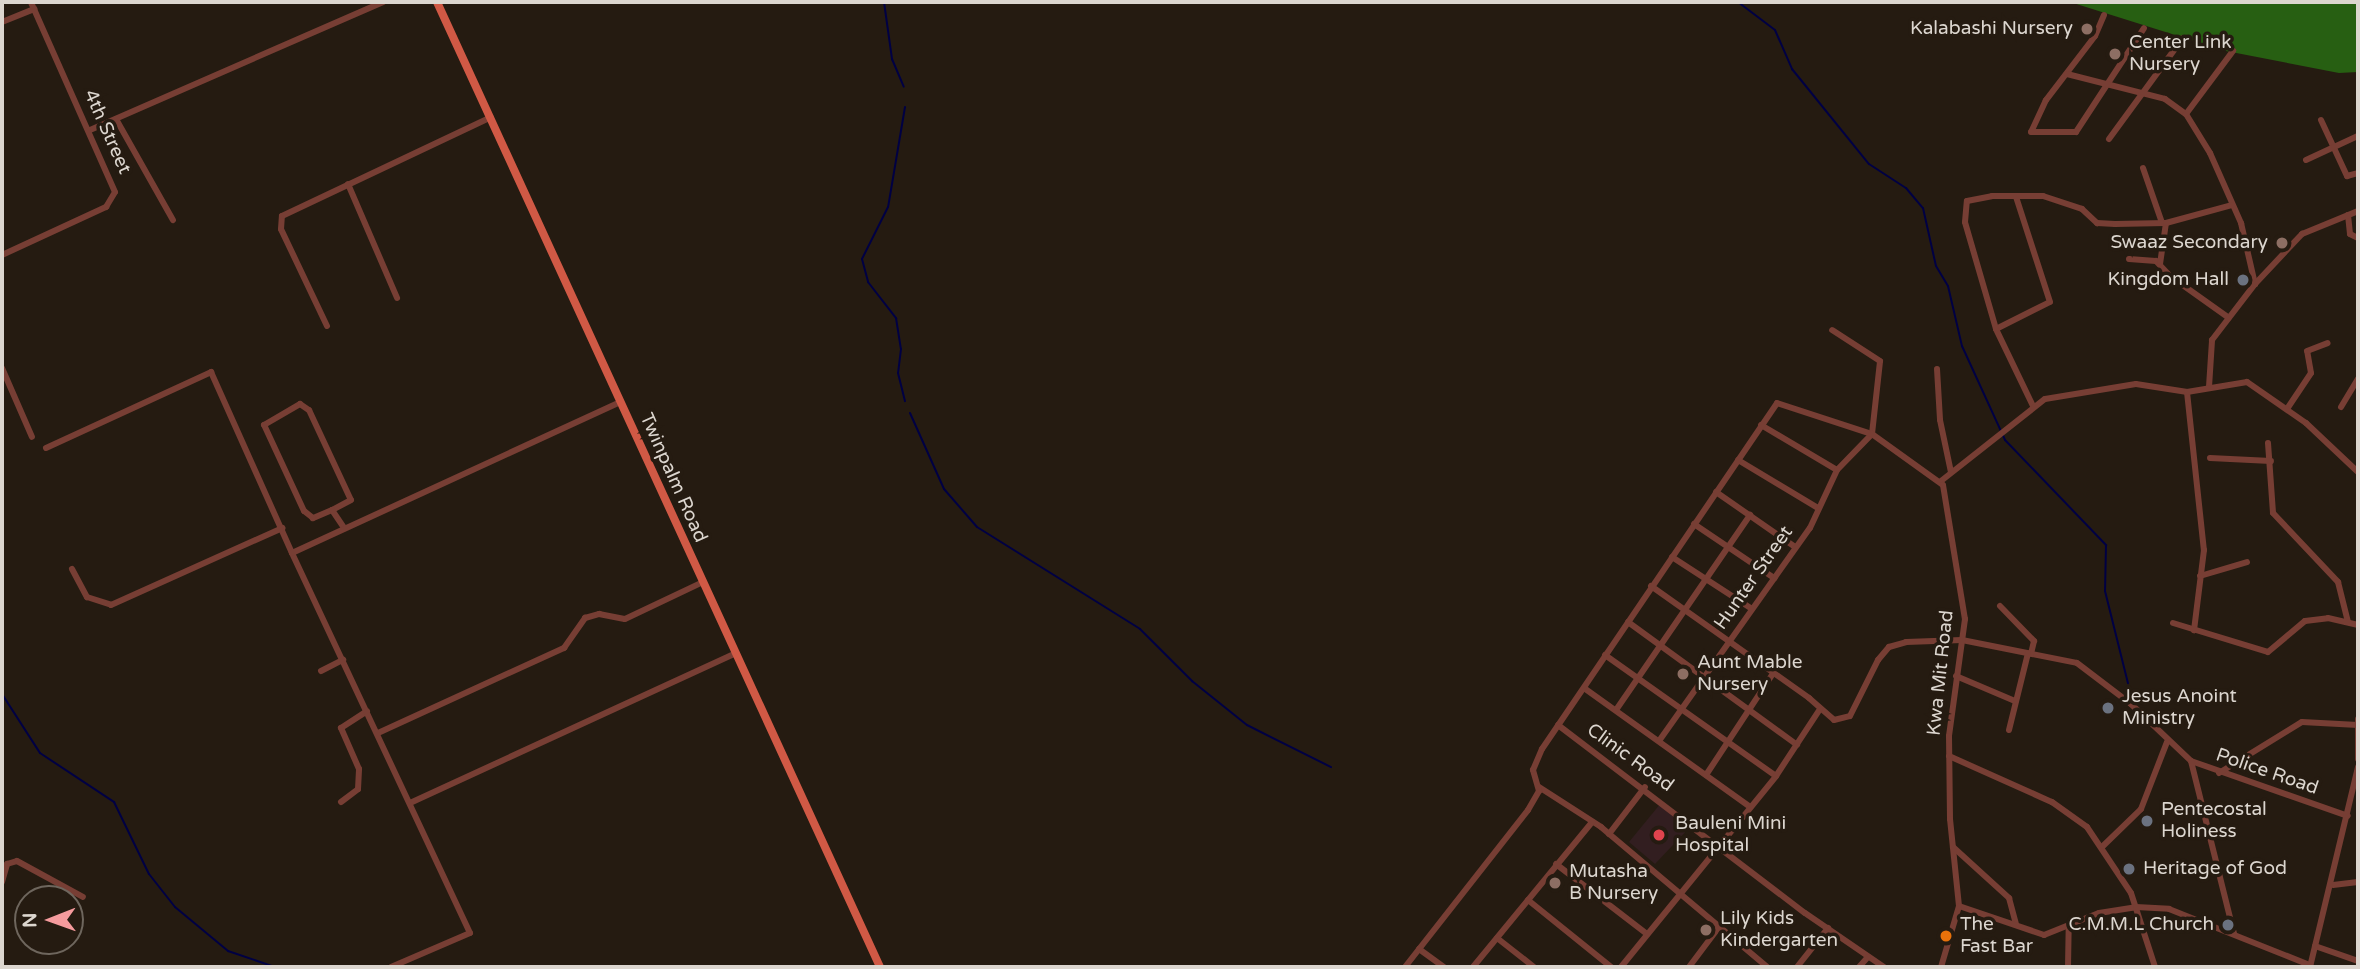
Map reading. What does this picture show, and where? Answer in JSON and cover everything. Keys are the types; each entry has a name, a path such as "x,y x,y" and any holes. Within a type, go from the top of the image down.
{"main road":[{"name":"Twinpalm Road","path":"437,2 880,967"}],"street":[{"path":"90,130 383,2"},
{"path":"2,22 33,5"},
{"name":"4th Street","path":"2,255 111,203 114,186 33,5"},
{"path":"2104,15 2067,74 2046,100 2031,132 2076,132 2144,28"},
{"path":"2109,139 2183,38"},
{"path":"2186,114 2233,51"},
{"path":"2067,74 2165,99 2186,114 2241,223 2255,284"},
{"path":"327,326 280,222 282,216 491,117"},
{"path":"116,119 173,220"},
{"path":"2321,120 2347,176 2358,173"},
{"path":"2306,160 2358,136"},
{"path":"2143,168 2164,223 2160,264"},
{"path":"348,184 397,298"},
{"path":"1996,329 2050,302 2016,197"},
{"path":"2033,406 1996,329 1965,212 1970,199 2046,197 2082,209 2101,223 2164,223 2232,205"},
{"path":"2209,387 2210,344 2255,284 2298,237 2358,211"},
{"path":"2348,215 2350,234 2358,238"},
{"path":"2129,259 2152,259 2170,276 2229,318"},
{"path":"1832,330 1880,361 1872,434"},
{"path":"2287,409 2311,373 2307,351 2328,343"},
{"path":"2,368 32,437"},
{"path":"1937,369 1940,420 1951,472"},
{"path":"46,448 211,372 292,553 470,933 391,967"},
{"path":"2341,407 2358,379"},
{"path":"1405,967 1528,810 1539,787 1534,765 1558,725 1777,403 1872,434 1941,481 2000,431 2033,406 2050,397 2136,384 2187,392 2246,382 2287,409 2358,472"},
{"path":"2187,392 2204,542 2193,630"},
{"path":"292,553 621,401"},
{"path":"300,404 309,410 351,500 332,510 313,518 304,511 264,425 300,404"},
{"path":"1761,425 1837,470"},
{"name":"Hunter Street","path":"1659,741 1795,547 1837,470 1872,434"},
{"path":"2268,443 2273,513 2337,582 2348,622"},
{"path":"2210,458 2271,461"},
{"path":"1738,460 1818,508"},
{"name":"Kwa Mit Road","path":"1941,481 1964,599 1949,756 1959,906 1941,967"},
{"path":"1716,492 1795,547"},
{"path":"332,510 344,528"},
{"path":"1616,710 1750,515"},
{"path":"1694,524 1774,578"},
{"path":"72,569 87,597 111,605 282,527"},
{"path":"1672,557 1752,609"},
{"path":"2200,576 2248,562"},
{"path":"378,733 564,648 585,618 599,614 625,619 703,582"},
{"path":"1620,967 1776,776 1821,709 1774,672 1651,586"},
{"path":"2000,606 2034,641 2009,730"},
{"path":"2173,623 2272,652 2305,621 2348,622 2358,625"},
{"path":"1628,622 1797,745"},
{"name":"Police Road","path":"1821,709 1834,720 1848,719 1881,655 1893,645 1962,640 2069,661 2091,672 2190,761 2348,816"},
{"path":"411,803 736,653"},
{"path":"1605,655 1776,776"},
{"path":"321,671 343,660"},
{"path":"1706,775 1752,710 1774,672"},
{"path":"1956,676 2015,701"},
{"path":"1584,688 1750,807"},
{"path":"341,802 358,789 359,769 341,728 367,711"},
{"path":"2358,719 2358,759"},
{"path":"2219,773 2302,722 2358,727"},
{"name":"Clinic Road","path":"1558,725 1884,967"},
{"path":"2103,846 2141,809 2167,742"},
{"path":"1949,756 2060,806 2103,846 2136,907 2155,967"},
{"path":"2190,761 2234,934"},
{"path":"1959,906 2044,935 2070,928 2099,913 2136,907 2178,911 2310,966 2333,886 2358,767"},
{"path":"1539,787 1609,834 1767,967"},
{"path":"1609,834 1644,787"},
{"path":"1473,967 1592,822"},
{"path":"1953,847 2008,898 2016,925"},
{"path":"2,882 7,864 17,861 61,885"},
{"path":"1556,864 1647,934"},
{"path":"2333,886 2358,882"},
{"path":"1528,901 1611,967"},
{"path":"1689,967 1719,927"},
{"path":"1797,967 1828,928"},
{"path":"2068,967 2070,928"},
{"path":"1497,938 1534,967"},
{"path":"2315,946 2358,961"},
{"path":"1419,949 1444,967"},
{"path":"1859,967 1868,957"}],"shaded area":[{"name":"Bauleni Mini Hospital","path":"1661,803 1690,827 1655,864 1629,842"}],"green space":[{"path":"2070,2 2358,2 2358,72 2339,73 2226,51"}],"waterway":[{"path":"884,2 892,59 904,87"},
{"path":"1738,2 1775,30 1792,69 1869,164 1906,188 1923,208 1936,266 1948,286 1962,346 2005,440 2106,545 2105,591 2128,683"},
{"path":"905,107 888,207 862,259 868,282 896,318 901,349 898,373 905,401"},
{"path":"910,413 944,489 977,527 1140,629 1192,681 1247,725 1331,767"},
{"path":"2,694 40,753 114,802 149,874 175,907 228,951 275,967"}],"place":[{"name":"Kalabashi Nursery","path":"2087,29"},
{"name":"Center Link Nursery","path":"2115,54"},
{"name":"Swaaz Secondary","path":"2282,243"},
{"name":"Kingdom Hall","path":"2243,280"},
{"name":"Aunt Mable Nursery","path":"1683,674"},
{"name":"Jesus Anoint Ministry","path":"2108,708"},
{"name":"Pentecostal Holiness","path":"2147,821"},
{"name":"Bauleni Mini Hospital","path":"1659,835"},
{"name":"Heritage of God","path":"2129,869"},
{"name":"Mutasha B Nursery","path":"1555,883"},
{"name":"C.M.M.L Church","path":"2228,925"},
{"name":"Lily Kids Kindergarten","path":"1706,930"},
{"name":"The Fast Bar","path":"1946,936"}]}
